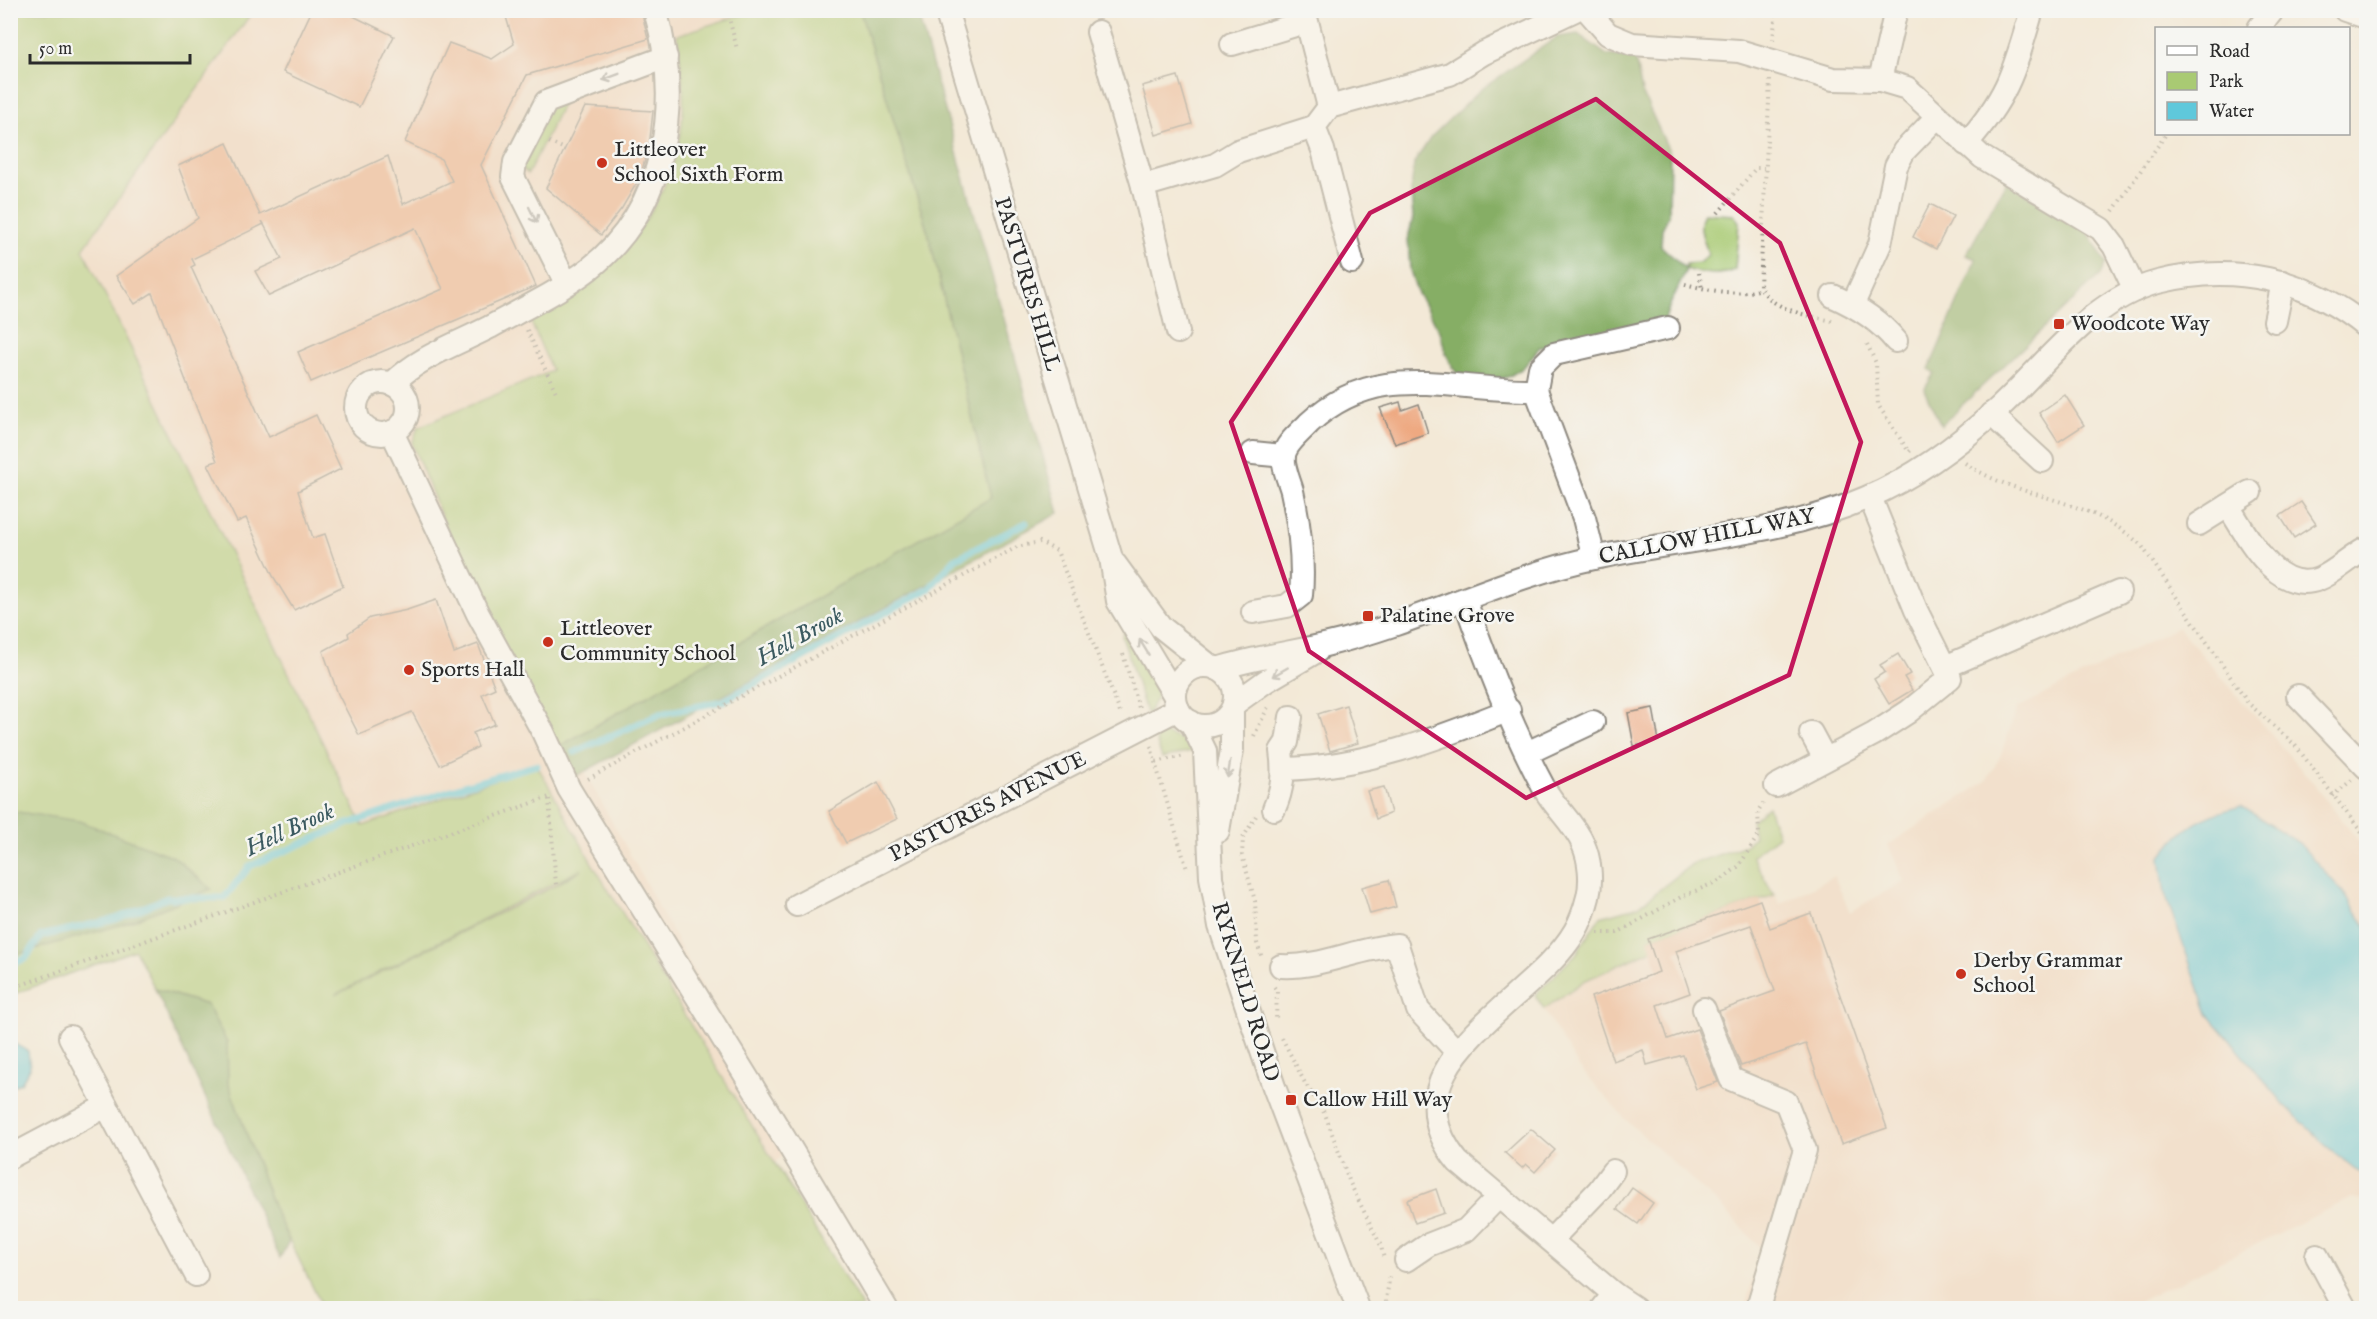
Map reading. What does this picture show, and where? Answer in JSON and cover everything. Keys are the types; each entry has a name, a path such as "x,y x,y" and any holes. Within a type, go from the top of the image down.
{"street":[{"name":"PASTURES HILL","path":"946,10 1111,558 1118,602 1182,709"},
{"path":"1143,186 1215,165 1238,151 1314,127 1329,107 1450,74 1484,53 1575,10"},
{"path":"1587,10 1608,34 1632,44 1738,51 1833,79 1880,80 1908,88 1982,157 2101,229 2114,246 2135,290"},
{"path":"1880,80 1896,10"},
{"path":"1966,144 2003,97 2015,70 2032,10"},
{"path":"2260,27 2273,10"},
{"path":"2345,10 2367,17"},
{"path":"392,384 412,366 567,283 589,268 615,243 636,215 652,183 664,145 669,107 666,12"},
{"path":"1232,44 1270,33 1305,16 1329,107"},
{"path":"1098,32 1143,186 1178,332"},
{"path":"567,283 513,177 515,162 546,102 666,57"},
{"path":"1896,341 1884,327 1851,305 1880,244 1896,166 1904,151 1937,117"},
{"path":"1314,127 1323,150 1352,262"},
{"name":"CALLOW HILL WAY","path":"1214,668 1329,644 1465,600 1542,572 1594,558 1773,528 1829,514 1870,497 1965,438 2079,328 2109,304 2135,290 2177,278 2219,273 2256,276 2283,282 2313,293 2342,309 2367,327"},
{"path":"2275,321 2283,282"},
{"path":"1594,558 1584,518 1536,390 1540,368 1545,360 1554,354 1588,349 1668,328"},
{"path":"382,382 392,384 401,390 408,406 407,416 401,426 392,432 384,434 369,431 357,416 356,406 359,396 367,387 382,382"},
{"path":"1253,612 1287,606 1301,595 1303,575 1292,492 1284,456 1288,445 1318,416 1340,400 1367,387 1401,382 1476,389 1536,390"},
{"path":"1991,414 2042,461"},
{"path":"392,432 477,614 543,732 559,793 791,1149 885,1308"},
{"path":"1253,453 1284,456"},
{"path":"2199,524 2250,492"},
{"path":"1776,786 1874,734 1908,712 1950,678 1916,610 1870,497"},
{"path":"2228,506 2273,569 2297,581 2320,578 2367,549"},
{"name":"PASTURES HILL","path":"1111,558 1161,627 1214,668"},
{"path":"1945,667 2119,592"},
{"path":"1465,600 1488,666 1527,753 1553,804 1575,829 1583,844 1590,880 1588,896 1575,932 1551,960 1457,1052 1441,1079 1435,1097 1439,1133 1458,1162 1551,1240 1609,1301 1635,1308"},
{"name":"CALLOW HILL WAY","path":"1233,707 1266,681 1329,644"},
{"path":"1214,668 1229,677 1233,686 1233,707 1219,723 1205,726 1182,709 1182,678 1189,671 1214,668"},
{"path":"2298,696 2363,772"},
{"name":"RYKNELD ROAD","path":"1200,878 1232,750 1233,707"},
{"name":"PASTURES AVENUE","path":"797,905 1182,709"},
{"name":"RYKNELD ROAD","path":"1182,709 1205,751 1200,878 1220,926 1278,1097 1358,1308"},
{"path":"1282,760 1362,761 1441,738 1509,710"},
{"path":"1278,802 1282,760 1291,717"},
{"path":"1527,753 1593,722"},
{"path":"1810,733 1825,759"},
{"path":"1277,975 1372,947 1397,945 1418,1010 1457,1052"},
{"path":"1704,1009 1731,1078 1786,1102 1805,1150 1760,1300 1761,1308"},
{"path":"70,1037 196,1275"},
{"path":"10,1157 106,1106"},
{"path":"1551,1240 1599,1190 1613,1171"},
{"path":"1406,1260 1428,1245 1466,1230 1499,1196"},
{"path":"2317,1256 2345,1308"}],"path":[{"path":"666,12 688,10"},
{"path":"727,10 737,49"},
{"path":"1761,289 1764,168 1776,10"},
{"path":"2101,229 2165,135"},
{"path":"1718,213 1756,168 1764,168"},
{"path":"1699,273 1702,289"},
{"path":"1685,284 1702,289 1746,292 1761,289 1787,308 1803,315 1833,321"},
{"path":"518,310 555,392"},
{"path":"1862,337 1876,363 1878,405 1909,452 1927,441 1947,466 1958,459 2007,484 2093,512 2124,529 2142,546 2248,703 2285,734 2367,838"},
{"path":"10,989 559,793 1017,547 1040,542 1057,551 1129,735"},
{"path":"1155,762 1200,878"},
{"path":"2332,796 2363,772"},
{"path":"1575,932 1617,933 1681,897 1721,880 1739,866 1760,834 1758,811 1776,786"},
{"path":"556,885 559,793"},
{"path":"1278,802 1269,797 1246,831 1242,846 1243,864 1255,901 1257,943 1262,953 1262,971 1277,975 1277,1029 1305,1083 1325,1114 1350,1183 1381,1246 1390,1278 1384,1296 1387,1308"}],"highlighted area":[{"path":"1596,99 1780,243 1861,442 1789,675 1526,798 1309,651 1231,422 1370,213"}],"shaded area":[{"name":"Littleover Community School","path":"253,11 917,11 1059,513 585,772 791,1149 775,1162 863,1308 323,1308 278,1219 206,1005 155,989 83,249"},
{"name":"Derby Grammar School","path":"2178,627 2313,783 2366,851 2366,1200 2351,1198 2126,1308 1745,1308 1761,1248 1723,1208 1627,1121 1579,1067 1535,995 1576,954 1600,917 1639,906 1692,864 1726,854 1746,845 1780,904 1834,876 1850,912 1904,881 1888,845 1986,781 2000,757 2017,708"}],"green space":[{"path":"10,11 253,11 83,249 363,826 537,765 592,863 863,1308 323,1308 274,1209 228,1083 227,1043 207,1005 155,989 135,950 11,995","holes":["582,869 556,885 335,995"]},
{"path":"754,11 860,11 929,236 991,498 555,749 453,545 412,444 418,427 552,371 530,320 574,298 617,258 650,214 673,164 680,138 683,112 683,83 677,35"},
{"path":"860,11 917,11 1059,513 569,780 555,749 991,498 929,236"},
{"path":"1578,34 1607,55 1635,58 1642,92 1670,153 1669,215 1662,229 1661,246 1686,269 1665,320 1540,347 1523,368 1508,377 1492,380 1457,374 1446,354 1440,332 1417,292 1410,270 1408,238 1413,218 1411,191 1414,163 1431,137 1480,90 1557,37"},
{"path":"546,102 563,103 528,174 515,162"},
{"path":"2006,182 2087,230 2106,263 2100,275 1941,425 1924,390 1934,373 1929,369 1976,259 1966,255"},
{"path":"1704,213 1734,215 1739,222 1735,269 1729,272 1711,274 1685,269 1686,264 1699,263 1708,255 1701,229"},
{"path":"1124,632 1154,680 1157,697 1147,715 1122,636"},
{"path":"1164,733 1188,742 1192,751 1162,758 1154,734"},
{"path":"1768,807 1778,836 1752,856 1774,895 1649,939 1652,950 1584,981 1544,1009 1535,995 1576,954 1600,917 1639,906 1692,864 1746,845 1754,836 1751,821"},
{"path":"11,811 79,821 174,857 211,889 127,923 11,956"},
{"path":"155,989 207,1005 227,1043 228,1083 274,1209 289,1241 280,1258"}],"water":[{"path":"2241,806 2299,843 2343,892 2366,926 2366,1178 2324,1144 2284,1104 2208,1014 2165,894 2160,858 2177,837 2205,818"},
{"path":"15,1044 28,1051 30,1068 21,1083 11,1087 11,1045"}],"building":[{"path":"312,10 341,10 394,36 359,107 283,72"},
{"path":"504,10 641,10 648,39 527,75 481,165 536,286 311,382 298,352 443,289 415,228 269,296 255,271 282,259 264,224 192,259 195,265 191,267 269,437 316,415 341,469 298,491 313,538 325,534 343,586 294,610 273,576 246,518 237,522 208,464 217,461 152,293 135,304 116,276 198,218 178,166 227,143 260,215 388,156 403,204 452,181 441,159 405,142 449,43 492,59 514,44"},
{"path":"1178,76 1192,124 1156,135 1142,86"},
{"name":"Littleover School Sixth Form","path":"585,107 653,111 649,147 639,179 622,208 601,235 546,188"},
{"path":"1930,204 1953,216 1936,249 1913,237"},
{"path":"2065,395 2084,425 2058,442 2039,413"},
{"path":"1400,402 1402,410 1419,404 1428,433 1395,444 1380,408"},
{"path":"2301,502 2316,524 2294,538 2280,516"},
{"name":"Sports Hall","path":"436,600 454,653 478,644 495,688 482,694 495,724 473,733 478,747 440,765 412,712 359,735 338,694 323,651 349,637 348,633 370,618 407,610"},
{"path":"1898,654 1910,674 1904,677 1912,690 1889,704 1874,679 1885,672 1880,665"},
{"path":"1346,705 1358,743 1330,751 1318,714"},
{"path":"1653,708 1659,741 1634,746 1628,713"},
{"path":"878,782 897,819 846,843 829,811"},
{"path":"1384,787 1391,813 1376,819 1367,791"},
{"path":"1389,880 1396,907 1370,914 1362,887"},
{"path":"1760,900 1770,928 1811,913 1887,1128 1841,1144 1806,1044 1741,1066 1719,1011 1775,991 1751,925 1676,951 1690,993 1657,1005 1668,1039 1697,1029 1718,1082 1696,1089 1683,1055 1647,1065 1643,1050 1613,1061 1591,997 1659,972 1648,939"},
{"path":"1531,1129 1555,1150 1535,1172 1526,1164 1522,1168 1505,1153"},
{"path":"1632,1188 1653,1203 1638,1224 1617,1209"},
{"path":"1436,1189 1444,1213 1415,1223 1407,1200"}],"waterway":[{"name":"Hell Brook","path":"575,752 660,714 723,701 929,589 955,559 1026,523"},
{"name":"Hell Brook","path":"10,965 26,958 41,936 116,919 167,898 224,898 250,866 348,824 466,785 537,765"}],"place":[{"name":"Littleover School Sixth Form","path":"602,163"},
{"name":"Woodcote Way","path":"2059,324"},
{"name":"Palatine Grove","path":"1368,616"},
{"name":"Littleover Community School","path":"548,642"},
{"name":"Sports Hall","path":"409,670"},
{"name":"Derby Grammar School","path":"1961,974"},
{"name":"Callow Hill Way","path":"1291,1100"}]}
